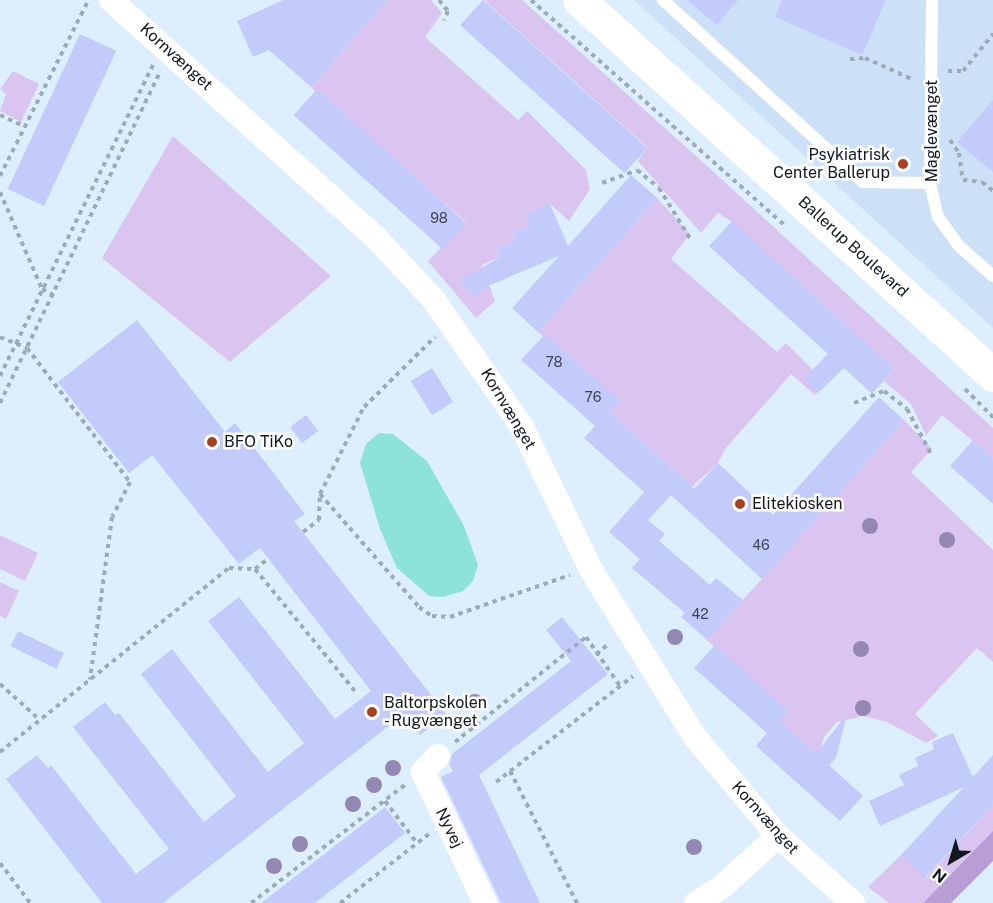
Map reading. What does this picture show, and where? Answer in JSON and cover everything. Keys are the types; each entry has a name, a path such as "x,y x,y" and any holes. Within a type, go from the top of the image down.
{"street":[{"name":"Kornvænget","path":"111,0 376,238 450,322 521,425 591,568 694,736 778,836 853,903"},
{"name":"Ballerup Boulevard","path":"579,0 993,375"},
{"name":"Nyvej","path":"430,764 445,821 485,903"},
{"path":"696,903 723,886 778,836"}],"lane":[{"path":"663,0 863,182 930,183"},
{"name":"Maglevænget","path":"932,0 930,183 938,217 960,247 993,276"}],"path":[{"path":"0,176 88,0"},
{"path":"439,0 448,11 444,20"},
{"path":"531,0 794,234"},
{"path":"932,71 963,71 993,34"},
{"path":"0,376 42,289 166,49"},
{"path":"0,403 53,295 166,49"},
{"path":"850,59 865,58 931,88"},
{"path":"0,115 24,126"},
{"path":"951,140 959,153 963,180 982,182 993,191"},
{"path":"602,183 637,170 659,188 691,240"},
{"path":"0,192 42,289 53,295"},
{"path":"303,532 319,520 320,494 364,407 450,322"},
{"path":"0,337 27,348 130,482 112,517 90,680"},
{"path":"963,387 993,417"},
{"path":"854,403 884,391 907,409 931,454"},
{"path":"320,494 419,607 432,616 450,617 591,568"},
{"path":"0,752 229,567 255,569 268,559"},
{"path":"255,569 355,691"},
{"path":"251,903 385,801 586,637 620,686 496,782"},
{"path":"0,684 40,720"},
{"path":"510,771 577,903"},
{"path":"385,801 417,843"},
{"path":"340,903 445,821"},
{"path":"0,863 30,903"}],"shaded area":[{"path":"387,0 431,0 442,13 425,37 518,120 527,111 586,170 590,189 569,221 550,204 526,214 530,226 513,233 516,241 497,249 500,257 482,265 495,301 476,318 428,261 466,222 311,87"},
{"path":"484,0 522,0 706,165 993,428 993,458 942,415 926,435 911,404 884,381 894,369 731,221 718,213 701,233 638,161 647,147"},
{"name":"Psykiatrisk Center Ballerup","path":"634,0 993,0 993,328"},
{"path":"13,71 39,84 21,122 0,111 6,94 0,89"},
{"path":"173,136 331,276 230,362 102,258"},
{"path":"657,198 690,234 671,259 777,352 786,343 826,383 815,395 791,374 725,449 718,463 692,487 610,412 619,401 538,332"},
{"path":"904,420 932,449 911,472 993,550 993,662 977,648 915,714 938,736 926,743 887,722 863,716 837,722 824,737 818,757 779,721 788,711 707,640"},
{"path":"379,433 393,434 427,461 464,526 478,565 473,581 463,591 443,597 429,596 397,568 380,529 360,463 366,444"},
{"path":"0,535 38,553 25,581 0,569"},
{"path":"0,582 19,591 6,619 0,616"},
{"path":"993,805 993,831 923,903 889,903 868,887 901,855 926,878"},
{"path":"993,831 993,861 951,903 923,903"}],"building":[{"path":"283,0 387,0 311,87 269,50 253,57 237,21"},
{"path":"483,0 647,148 624,173 460,25"},
{"path":"687,0 738,0 717,25"},
{"path":"782,0 886,0 862,55 775,17"},
{"path":"80,34 116,51 44,206 8,189"},
{"path":"317,89 466,223 442,249 294,115"},
{"path":"993,100 993,172 957,142"},
{"path":"631,175 657,198 538,332 512,308 559,256 488,286 474,297 461,280 500,257 497,249 516,241 513,233 530,226 526,214 550,204 568,246"},
{"path":"732,221 894,369 872,394 844,368 818,393 804,378 828,354 709,246"},
{"name":"Baltorpskolen - Rugvænget","path":"137,320 225,432 235,423 305,514 294,521 446,714 420,735 404,714 163,903 102,903 6,779 37,755 48,768 51,765 136,874 169,849 73,727 105,702 115,715 119,713 204,822 236,796 141,674 172,649 268,772 304,743 208,621 239,597 335,719 371,691 260,548 239,564 152,455 129,473 58,382"},
{"path":"545,334 620,401 610,412 694,489 718,463 773,515 879,397 904,420 762,579 671,495 648,520 665,534 659,541 710,585 716,578 743,600 707,640 681,617 685,613 632,568 640,559 609,532 644,492 584,438 595,426 521,360"},
{"path":"432,368 453,402 432,415 411,381"},
{"path":"306,415 318,431 302,443 290,427"},
{"path":"973,440 993,458 993,504 950,466"},
{"path":"562,617 608,674 479,775 540,903 501,903 441,777 453,771 449,765 452,754 571,661 546,630"},
{"path":"18,631 64,653 56,669 11,646"},
{"path":"715,645 788,711 779,721 816,754 847,714 836,758 829,765 863,796 840,821 756,746 767,733 694,668"},
{"path":"953,733 973,777 993,755 993,805 925,878 901,855 964,787 880,826 869,801 904,785 899,775 918,766 915,758 934,749 932,742"},
{"path":"385,807 405,833 315,903 261,903"}],"place":[{"name":"Psykiatrisk Center Ballerup","path":"903,164"},
{"name":"BFO TiKo","path":"212,442"},
{"name":"Elitekiosken","path":"740,504"},
{"name":"Baltorpskolen - Rugvænget","path":"372,712"}]}
